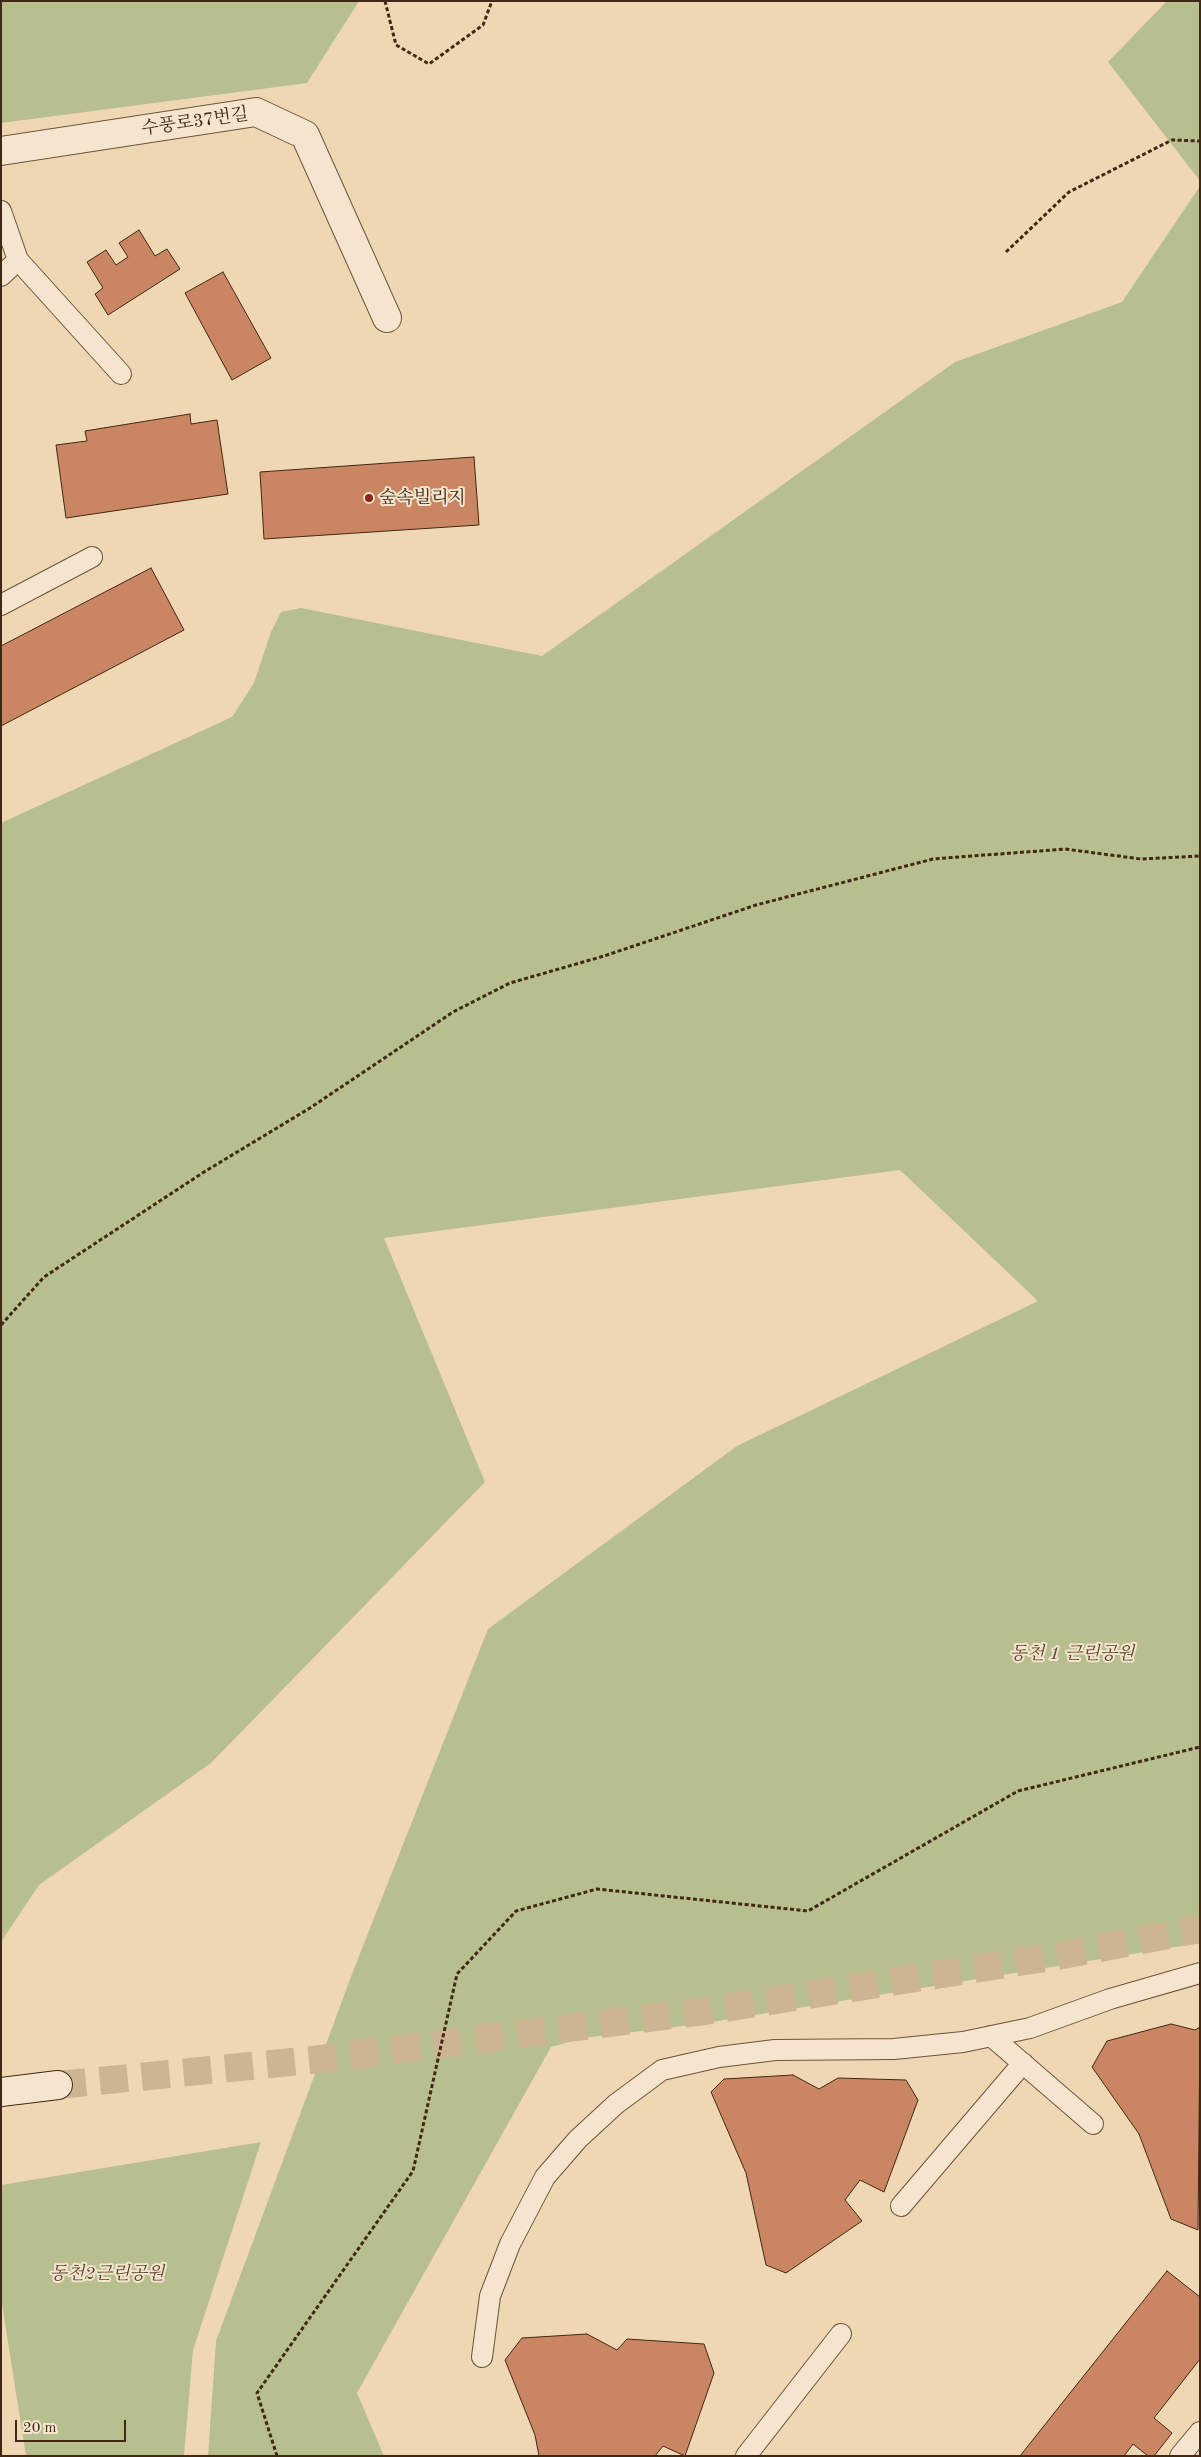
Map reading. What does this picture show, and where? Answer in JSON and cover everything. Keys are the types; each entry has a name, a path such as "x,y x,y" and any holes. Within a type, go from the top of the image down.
{"street":[{"name":"수풍로37번길","path":"1,151 256,112 305,135 387,318"},
{"path":"1,2092 58,2085"}],"lane":[{"path":"1,211 18,260 122,374"},
{"path":"1,276 18,260"},
{"path":"1,605 92,557"},
{"path":"482,2357 490,2296 510,2244 545,2177 578,2139 616,2104 662,2070 719,2057 775,2050 894,2049 963,2042 1030,2028 1110,1999 1200,1974"},
{"path":"991,2036 1093,2124"},
{"path":"901,2206 1023,2063"},
{"path":"746,2456 841,2334"},
{"path":"1180,2456 1200,2432"}],"path":[{"path":"385,1 396,45 429,64 483,25 492,1"},
{"path":"1006,252 1069,192 1172,140 1200,141"},
{"path":"1,1325 44,1277 204,1172 310,1108 453,1012 510,983 604,956 756,905 933,859 1064,849 1141,859 1200,856"},
{"path":"277,2456 257,2394 412,2171 457,1974 516,1911 597,1889 808,1911 1018,1791 1200,1747"}],"green space":[{"path":"1,1 359,1 307,83 1,123"},
{"path":"1167,1 1200,1 1200,181 1108,62"},
{"name":"동천 1 근린공원","path":"1200,186 1200,1943 699,2024 583,2038 551,2047 357,2393 384,2456 208,2456 216,2341 352,1974 488,1629 737,1446 1038,1301 900,1170 384,1238 485,1482 211,1763 39,1885 1,1942 1,823 232,717 254,683 271,632 281,612 301,608 542,656 955,362 1122,302"},
{"name":"동천2근린공원","path":"261,2142 193,2350 184,2456 26,2456 1,2298 1,2185"}],"building":[{"path":"139,230 155,256 167,249 180,269 108,315 95,294 103,288 87,262 106,250 116,265 128,257 119,243"},
{"path":"223,272 271,358 232,380 185,293"},
{"path":"190,414 191,424 217,420 228,494 66,518 56,445 87,441 85,431"},
{"name":"숲속빌리지","path":"474,457 479,525 264,539 260,472"},
{"path":"151,568 184,630 1,726 1,646"},
{"path":"1171,2024 1195,2030 1200,2027 1198,2230 1171,2219 1139,2134 1092,2067 1107,2041"},
{"path":"793,2075 819,2089 838,2078 906,2080 918,2100 884,2192 860,2180 845,2200 862,2221 786,2273 766,2265 746,2173 711,2092 724,2079"},
{"path":"1167,2271 1200,2297 1200,2359 1154,2418 1172,2433 1154,2456 1148,2456 1133,2444 1124,2456 1020,2456"},
{"path":"587,2334 617,2350 627,2339 704,2344 714,2373 685,2456 663,2446 655,2456 539,2456 535,2435 505,2360 522,2338"}],"tunnel":[{"path":"58,2085 312,2060 705,2011 1057,1956 1200,1929"}],"place":[{"name":"숲속빌리지","path":"369,498"}]}
